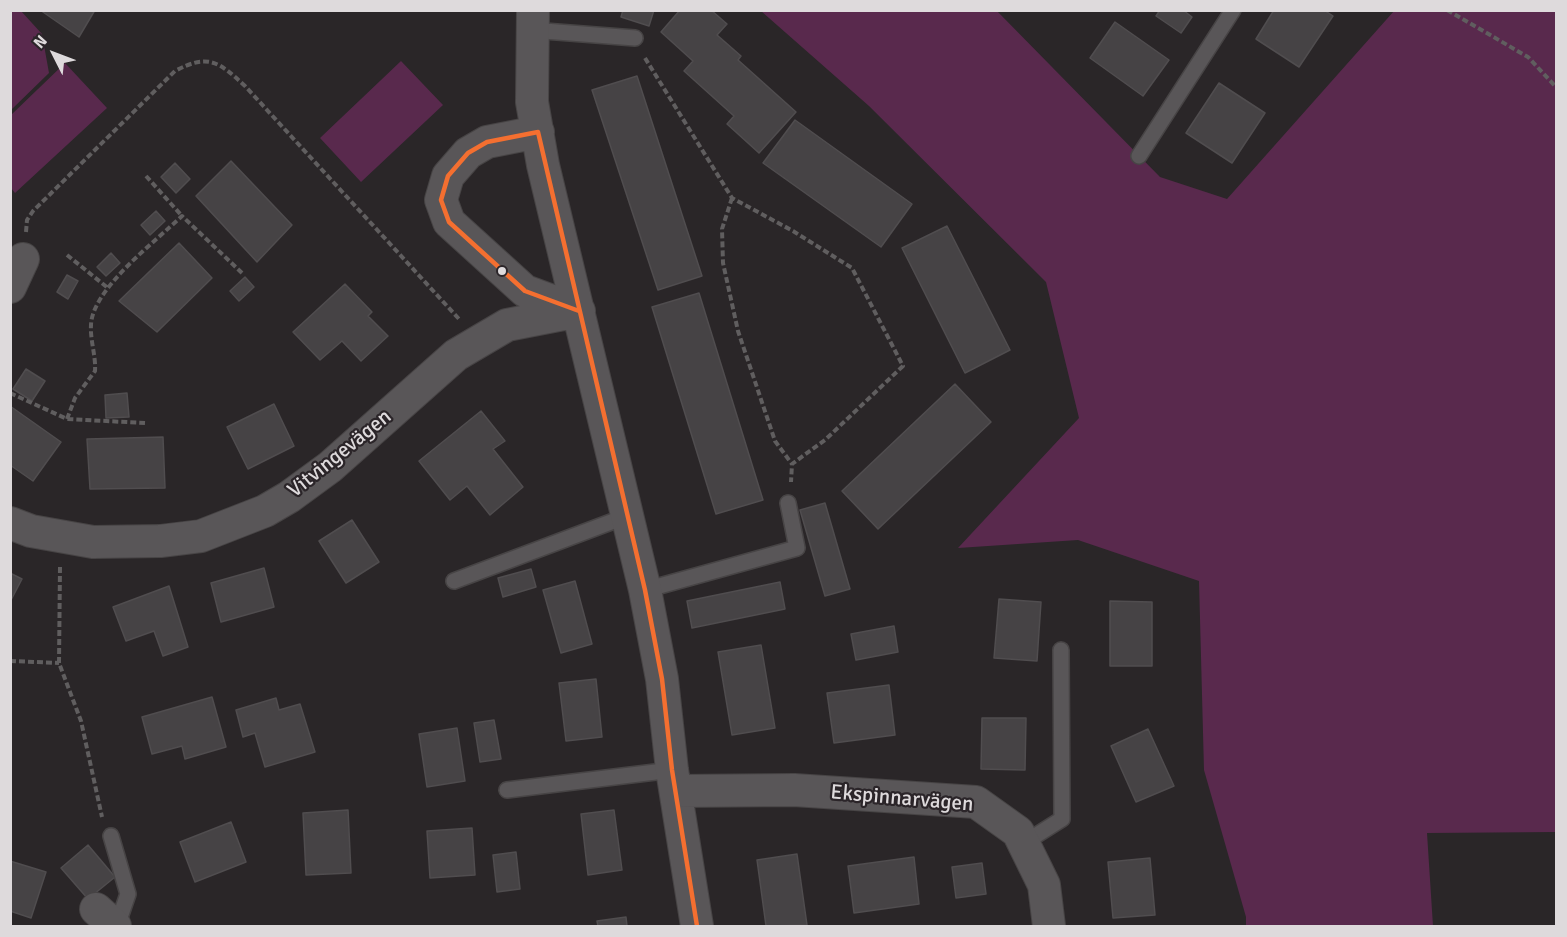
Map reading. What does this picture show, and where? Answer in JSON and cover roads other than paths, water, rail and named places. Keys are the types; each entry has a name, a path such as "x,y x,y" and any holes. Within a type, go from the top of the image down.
{"street":[{"path":"532,20 532,102 645,590 662,679 674,780 697,927"},
{"path":"538,132 486,142 468,153 448,176 441,200 449,222 525,291 579,311"},
{"name":"Vitvingevägen","path":"10,523 31,531 93,542 160,542 201,536 265,511 330,467 456,355 478,340 507,325 579,311"},
{"name":"Ekspinnarvägen","path":"674,780 976,802 1018,832 1044,885 1049,927"}],"lane":[{"path":"1139,156 1233,10"},
{"path":"532,20 635,38"},
{"path":"645,590 797,548 788,503"},
{"path":"454,581 627,516"},
{"path":"1024,843 1062,819 1061,650"},
{"path":"507,790 674,780"},
{"path":"109,921 128,894 111,836"}]}
